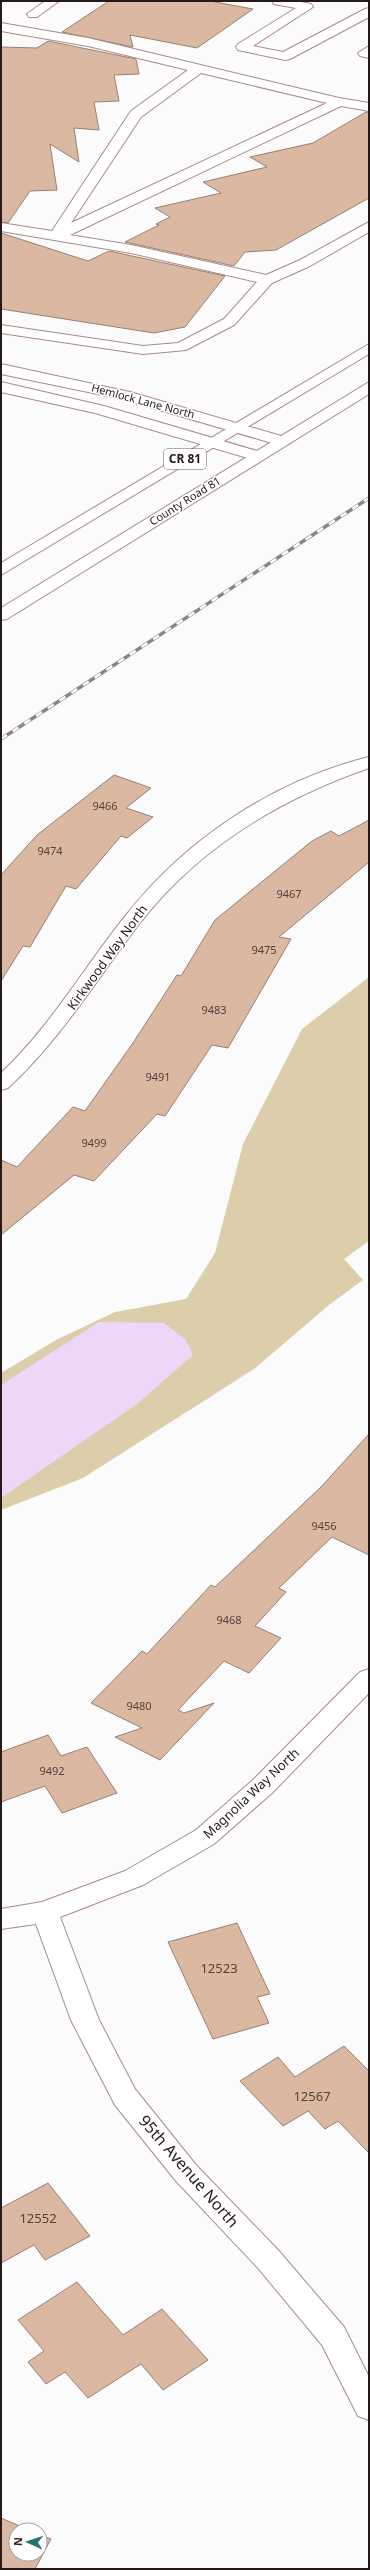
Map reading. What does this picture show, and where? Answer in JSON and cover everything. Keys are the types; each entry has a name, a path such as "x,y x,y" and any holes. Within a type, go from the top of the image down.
{"main road":[{"path":"33,14 53,1"},
{"path":"281,1 307,7 242,47 285,56 369,12"},
{"path":"1,27 88,42 339,102 369,107"},
{"path":"369,50 364,52 369,54"},
{"path":"56,236 136,114 199,68"},
{"path":"56,236 339,102"},
{"path":"1,329 143,350 181,347 229,322 267,280 305,263 369,226"},
{"path":"1,228 131,249 267,280"},
{"name":"CR 81","path":"1,570 369,348"},
{"name":"Hemlock Lane North","path":"1,369 124,395 282,441"},
{"name":"Hemlock Lane North","path":"1,387 99,409 213,441 258,456"},
{"name":"County Road 81","path":"1,615 369,387"},
{"name":"Kirkwood Way North","path":"1,1084 22,1066 66,1013 134,918 176,871 229,829 289,794 369,762"},
{"name":"Magnolia Way North","path":"1,1919 45,1912 134,1878 205,1837 263,1786 369,1678"},
{"name":"95th Avenue North","path":"45,1912 85,2020 125,2097 186,2173 268,2259 333,2336 369,2407"}],"shaded area":[{"path":"369,977 369,1241 344,1259 363,1280 329,1305 254,1369 83,1478 1,1510 1,1373 56,1340 115,1312 186,1299 215,1253 243,1144 302,1029"},
{"path":"99,1322 164,1323 186,1340 193,1355 137,1404 1,1498 1,1385"}],"building":[{"path":"109,1 210,1 253,9 197,48 130,35 133,47 62,32"},
{"path":"48,41 136,59 139,74 114,75 119,101 94,102 99,130 74,128 79,162 50,144 57,190 30,191 8,223 1,222 1,47 37,48"},
{"path":"366,112 369,112 369,198 276,250 245,252 234,266 125,242 159,225 156,224 170,217 155,208 221,193 203,182 267,167 250,157 313,143"},
{"path":"1,233 88,261 109,251 225,276 185,327 154,333 1,309"},
{"path":"114,775 151,788 126,808 153,817 127,838 121,836 76,889 66,886 30,947 23,946 1,981 1,875 37,835"},
{"path":"369,820 369,862 279,937 291,939 228,1048 212,1045 165,1116 157,1114 94,1181 74,1175 1,1235 1,1160 17,1167 73,1107 85,1111 133,1043 177,975 181,976 215,920 312,841 331,831 339,836"},
{"path":"369,1434 369,1555 332,1537 279,1588 286,1592 255,1626 281,1638 249,1673 224,1661 178,1710 184,1713 214,1703 160,1760 115,1737 142,1728 91,1703 142,1651 147,1654 211,1585 215,1587 321,1487"},
{"path":"48,1735 61,1756 87,1747 117,1793 62,1813 45,1786 1,1802 1,1752"},
{"path":"237,1923 270,1994 257,1997 269,2023 213,2039 168,1942"},
{"path":"344,2046 369,2071 369,2153 338,2121 325,2129 308,2111 283,2126 240,2081 278,2057 295,2077"},
{"path":"48,2183 90,2236 45,2260 34,2245 1,2263 1,2208"},
{"path":"77,2282 123,2335 162,2309 208,2360 163,2390 141,2364 88,2398 65,2372 46,2384 28,2362 44,2351 18,2320"},
{"path":"1,2518 10,2522 8,2522 8,2562 39,2562 35,2569 1,2569"},
{"path":"48,2538 51,2539 48,2545"}],"railway":[{"path":"1,739 369,498"}]}
